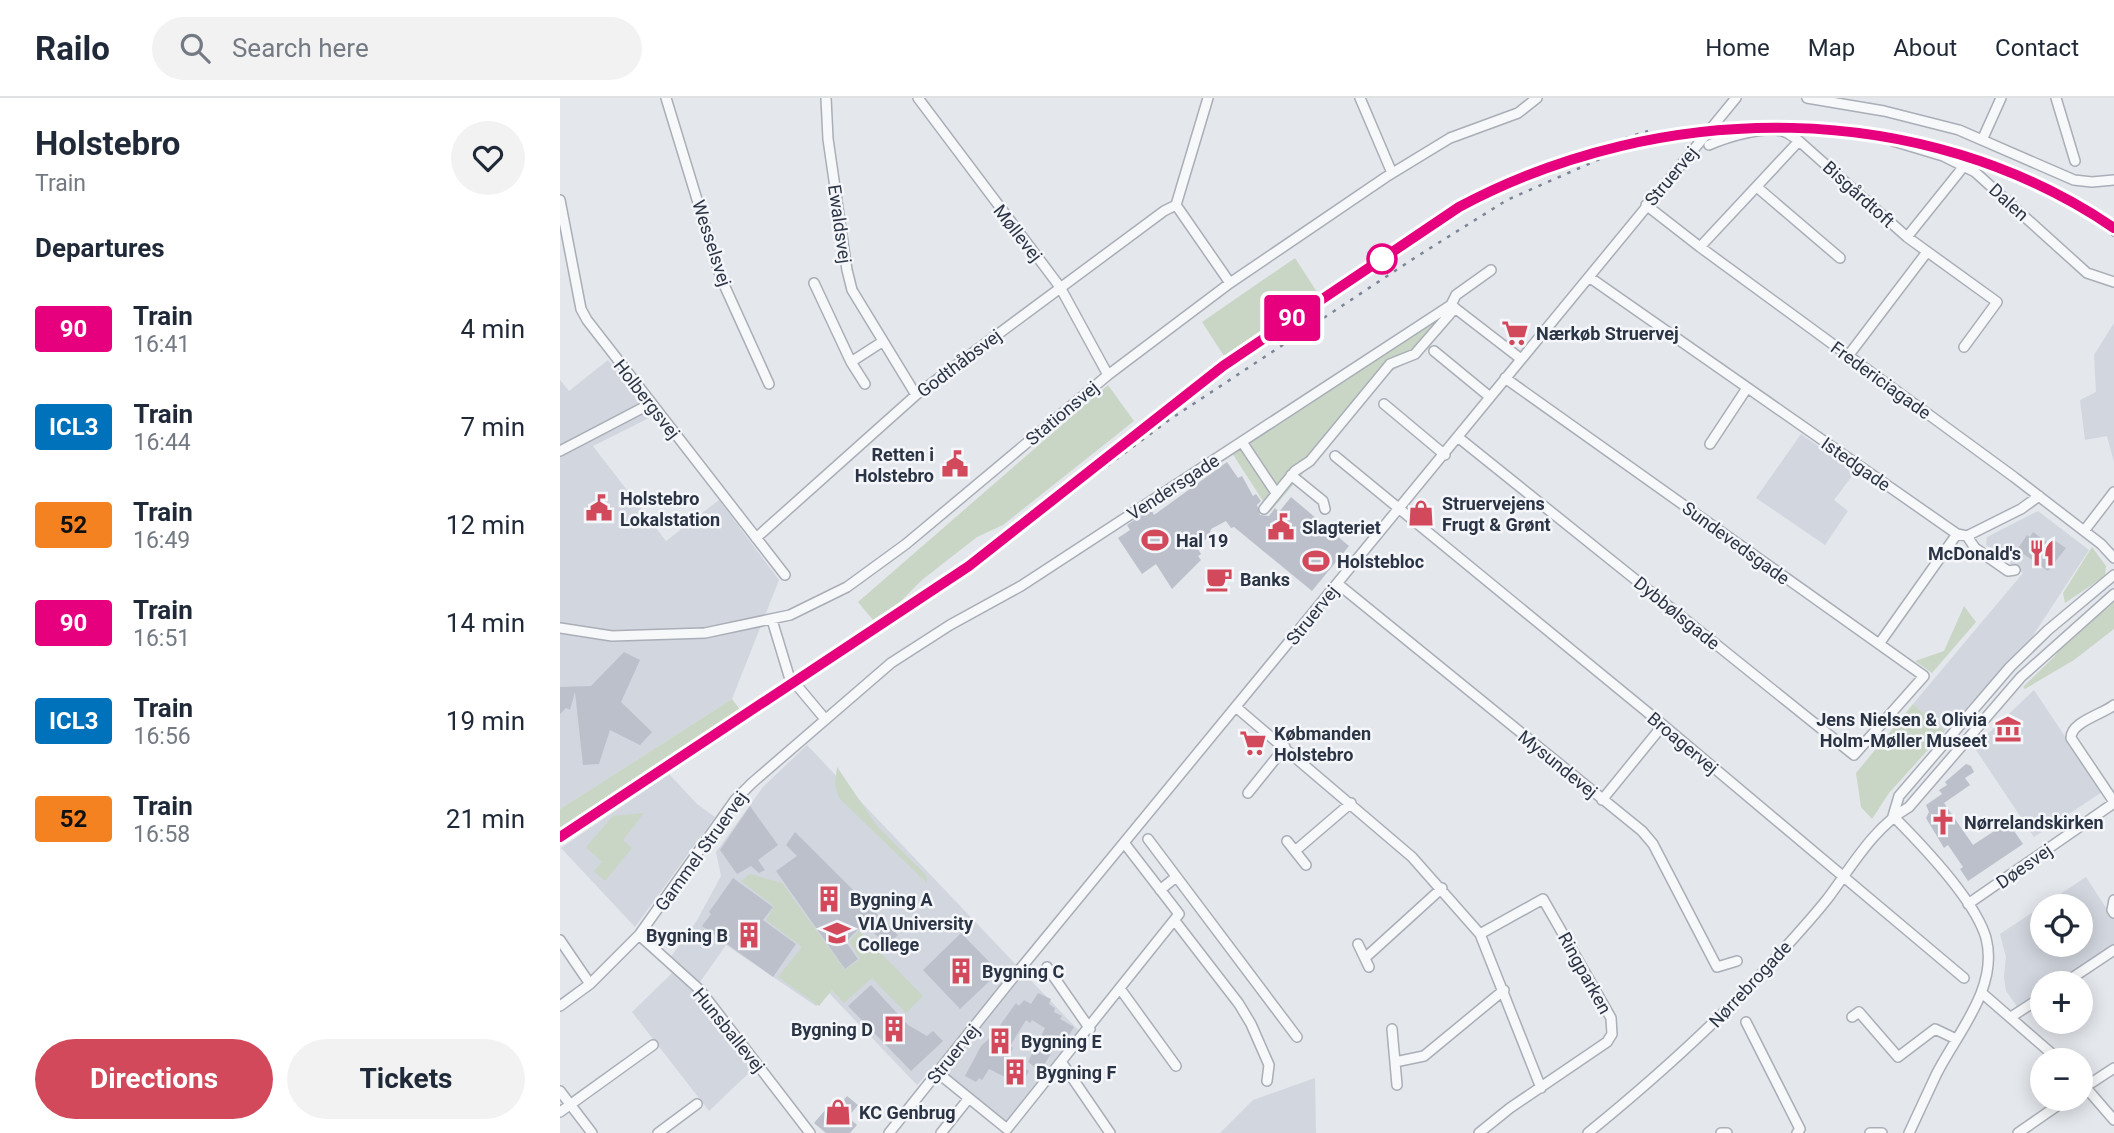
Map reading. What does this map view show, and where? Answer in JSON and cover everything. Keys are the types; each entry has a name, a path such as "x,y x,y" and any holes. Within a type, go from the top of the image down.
{"street":[{"name":"Wesselsvej","path":"666,98 721,278 769,384"},
{"name":"Ewaldsvej","path":"825,98 828,139 852,290 916,395"},
{"name":"Møllevej","path":"918,98 1060,287 1108,375"},
{"path":"1208,98 1176,205 1230,283"},
{"path":"1360,98 1392,173"},
{"name":"Stationsvej","path":"560,628 612,636 653,637 705,633 772,620 848,587 875,569 1108,375 1230,283 1392,173 1450,138 1518,113 1538,98"},
{"name":"Struervej","path":"889,1133 1736,98"},
{"path":"1807,98 1926,120 1983,138 2066,177 2092,182 2114,180"},
{"path":"1983,138 2001,98"},
{"path":"2056,98 2075,161"},
{"name":"Bisgårdtoft","path":"1709,145 1729,136 1776,130 1799,141 1907,237 1997,302 1964,347"},
{"path":"1700,247 1758,188 1799,141"},
{"name":"Dalen","path":"1893,141 1943,156 1975,172 2087,273 2114,282"},
{"path":"1907,237 1964,166"},
{"path":"1758,188 1840,258"},
{"name":"Holbergsvej","path":"560,200 581,309 650,404 785,575"},
{"name":"Godthåbsvej","path":"756,538 916,395 1164,211 1176,205"},
{"name":"Fredericiagade","path":"1646,205 2039,496 2101,544 2114,558"},
{"path":"1849,356 1927,252"},
{"path":"1264,509 1292,475 1310,461 1390,363 1415,354 1453,306 1456,295 1491,271"},
{"name":"Istedgade","path":"1590,277 1962,535 1975,548 2008,570 2015,570"},
{"path":"814,283 851,362 865,384"},
{"path":"1453,306 1521,359"},
{"name":"Vendersgade","path":"825,719 891,663 950,625 1021,586 1453,306"},
{"path":"851,362 882,342"},
{"path":"1434,351 1490,397"},
{"name":"Sundevedsgade","path":"1505,378 1923,676 1889,716"},
{"path":"1710,444 1747,388"},
{"path":"560,451 650,404"},
{"path":"1384,404 1445,455"},
{"name":"Dybbølsgade","path":"1459,438 1854,755 1889,716"},
{"path":"1242,442 1276,494"},
{"name":"Broagervej","path":"1335,456 1663,725 1964,978"},
{"path":"1292,475 1323,501 1325,509"},
{"path":"2084,531 2114,492"},
{"path":"1879,644 1962,535 2021,509 2039,496"},
{"name":"Nørrebrogade","path":"1893,816 1899,796 2010,667 2048,630 2114,575"},
{"name":"Mysundevej","path":"1338,584 1642,831 1653,845 1717,967 1737,961"},
{"name":"Nørrebrogade","path":"1588,1133 1659,1076 1732,1007 1820,908 1893,816 1909,807 2021,677 2114,594"},
{"path":"772,620 789,676 825,719"},
{"path":"2114,705 2099,716 2075,725 2071,738 2114,802"},
{"path":"1237,708 1351,803 1442,888 1480,934 1541,1088"},
{"name":"Gammel Struervej","path":"560,1006 590,984 639,935 735,800 825,719"},
{"path":"1602,800 1663,725"},
{"path":"1248,793 1285,747"},
{"name":"Døesvej","path":"1968,904 2114,802"},
{"path":"1295,851 1351,803"},
{"path":"1893,816 1929,854 1968,904 1981,925 1986,941 1987,972 1982,993 1909,1133"},
{"path":"1148,839 1297,1037"},
{"path":"1287,841 1306,865"},
{"path":"938,1073 1009,1131 1179,914 1125,844"},
{"path":"1160,890 1177,877"},
{"path":"1358,944 1367,962 1442,888"},
{"name":"Ringparken","path":"1479,1133 1607,1042 1612,1034 1611,1018 1543,899 1480,934"},
{"path":"2114,900 2114,913"},
{"path":"1175,921 1239,1004 1251,1024 1269,1065 1266,1081"},
{"name":"Hunsballevej","path":"639,935 700,990 810,1133"},
{"path":"560,940 590,984"},
{"path":"2082,971 2114,950"},
{"path":"1047,967 1090,1029"},
{"path":"1121,990 1175,1066"},
{"path":"1395,1062 1424,1056 1504,990"},
{"path":"1982,993 2046,1048"},
{"path":"2011,1017 2030,1005"},
{"path":"1852,1017 1859,1012 1898,1057 1935,1029 1956,1039"},
{"path":"1746,1022 1800,1129 1797,1133"},
{"path":"1392,1028 1397,1085"},
{"path":"560,1112 653,1045"},
{"path":"1062,1063 1110,1133"},
{"path":"2093,1080 2114,1068"},
{"path":"560,1091 592,1133"},
{"path":"941,1133 969,1098"},
{"path":"2093,1098 2114,1120"},
{"path":"658,1133 697,1104"},
{"path":"2018,1133 2050,1111"},
{"path":"1721,1133 1727,1133"},
{"path":"1870,1133 1882,1133"}],"shaded area":[{"path":"2114,323 2114,462 2107,436 2085,440 2080,400 2096,392 2094,355"},
{"path":"608,360 651,417 593,446 666,541 719,500 779,580 732,699 560,809 560,380 569,391"},
{"path":"1801,434 1855,472 1834,500 1848,511 1825,545 1756,498"},
{"path":"2038,511 2089,550 2032,637 1945,731 1913,704 2023,573 1986,545 1987,537"},
{"path":"2034,690 2102,792 2034,837 1974,747"},
{"name":"VIA University College","path":"807,745 1081,1033 1008,1123 935,1065 917,1085 828,992 816,1006 726,945 693,992 753,1069 709,1111 632,1012 672,973 665,965 696,922 721,876 716,852 763,787"},
{"path":"669,774 697,804 715,817 635,927 561,848"},
{"path":"2086,877 2114,920 2114,945 2074,971 2030,971 2030,1000 2018,1008 2006,991 2006,957 2000,934 2030,914 2030,957 2093,957 2093,894 2060,894"},
{"path":"1315,1078 1316,1133 1220,1133 1253,1100"}],"green space":[{"path":"1295,258 1317,292 1224,356 1202,322"},
{"path":"1444,316 1416,358 1388,373 1270,512 1232,453"},
{"path":"1108,385 1134,421 1003,525 977,537 922,580 899,603 873,620 858,602"},
{"path":"2092,547 2106,566 2105,576 2065,603 2063,593"},
{"path":"2114,602 2114,629 2074,660 2025,689 2023,687 2054,657 2067,640"},
{"path":"1964,606 1976,622 1932,673 1915,661 1944,651"},
{"path":"732,699 742,712 560,832 560,809"},
{"path":"1913,704 1945,731 1889,793 1872,819 1861,807 1856,773"},
{"path":"837,767 877,826 926,875 927,883 839,798 835,785"},
{"path":"644,813 623,840 632,848 605,881 594,871 602,862 586,847 613,816"},
{"path":"750,874 782,883 845,970 860,959 849,941 859,931 923,996 906,1013 872,978 844,1003 832,990 819,1006 778,977 802,947 766,920 774,906 741,881"}],"building":[{"name":"Slagteriet","path":"1227,462 1238,478 1242,476 1253,496 1256,494 1261,501 1257,505 1260,515 1269,516 1275,508 1279,512 1291,497 1349,546 1312,591 1234,527 1231,528 1226,521 1211,529 1208,538 1196,546 1201,560 1172,589 1156,564 1142,574 1118,538 1130,530 1127,525 1151,509 1154,515"},
{"name":"McDonald's","path":"2033,532 2048,543 2051,538 2066,548 2048,571 2019,551 2027,535 2030,537"},
{"path":"624,652 640,660 621,702 652,732 640,745 610,730 599,764 583,765 575,692 570,710 566,708 560,714 560,687 591,686"},
{"name":"Nørrelandskirken","path":"1966,764 1971,766 1974,772 1965,778 1970,785 1944,803 1973,845 2008,822 2023,844 1968,881 1960,869 1963,867 1948,845 1944,848 1926,818 1929,812 1926,805 1942,794 1939,790 1947,785 1945,782"},
{"path":"750,806 778,845 758,860 765,870 759,873 751,866 737,874 720,850"},
{"name":"Bygning A","path":"795,832 898,935 887,946 864,923 846,942 858,959 845,969 776,871 797,856 786,845"},
{"name":"Bygning B","path":"733,878 773,907 763,920 796,944 773,977 702,926"},
{"name":"Bygning C","path":"961,933 999,972 960,1009 923,970"},
{"name":"Bygning D","path":"871,985 908,1025 927,1036 933,1031 943,1041 911,1071 848,1006"},
{"name":"Bygning E","path":"1038,993 1051,999 1049,1004 1055,1008 1054,1012 1074,1027 1068,1037 1063,1035 1040,1071 1028,1062 1045,1028 1032,1020 1030,1023 1026,1020 1010,1046 1013,1048 1008,1058 1029,1071 1021,1085 989,1069 982,1080 979,1078 976,1082 965,1076 981,1046 993,1035 1016,1003 1019,1006 1024,1000 1031,1004"},
{"name":"KC Genbrug","path":"847,1096 858,1105 848,1117 857,1125 850,1133 826,1133 814,1123 833,1101 839,1106"}],"railway":[{"path":"560,837 998,547 1169,420 1416,257 1507,200 1609,155 1676,132 1733,123 1790,122 1893,133 1954,148 2009,170 2063,199 2114,236"},
{"path":"1142,428 1223,366 1311,305 1483,193 1547,163 1648,131"}],"train":[{"name":"90","path":"560,837 969,566 1171,404 1311,305 1459,207 1547,163 1640,133 1719,118 1785,116 1860,121 1928,134 1982,152 2041,179 2114,228"}],"place":[{"name":"Nærkøb Struervej","path":"1515,333"},
{"name":"Retten i Holstebro","path":"955,464"},
{"name":"Holstebro Lokalstation","path":"599,508"},
{"name":"Struervejens Frugt & Grønt","path":"1421,513"},
{"name":"Slagteriet","path":"1281,527"},
{"name":"Hal 19","path":"1155,540"},
{"name":"McDonald's","path":"2042,553"},
{"name":"Holstebloc","path":"1316,561"},
{"name":"Banks","path":"1219,579"},
{"name":"Jens Nielsen & Olivia Holm-Møller Museet","path":"2008,729"},
{"name":"Købmanden Holstebro","path":"1253,743"},
{"name":"Nørrelandskirken","path":"1943,822"},
{"name":"Bygning A","path":"829,899"},
{"name":"VIA University College","path":"837,933"},
{"name":"Bygning B","path":"749,935"},
{"name":"Bygning C","path":"961,971"},
{"name":"Bygning D","path":"894,1029"},
{"name":"Bygning E","path":"1000,1041"},
{"name":"Bygning F","path":"1015,1072"},
{"name":"KC Genbrug","path":"838,1112"}]}
